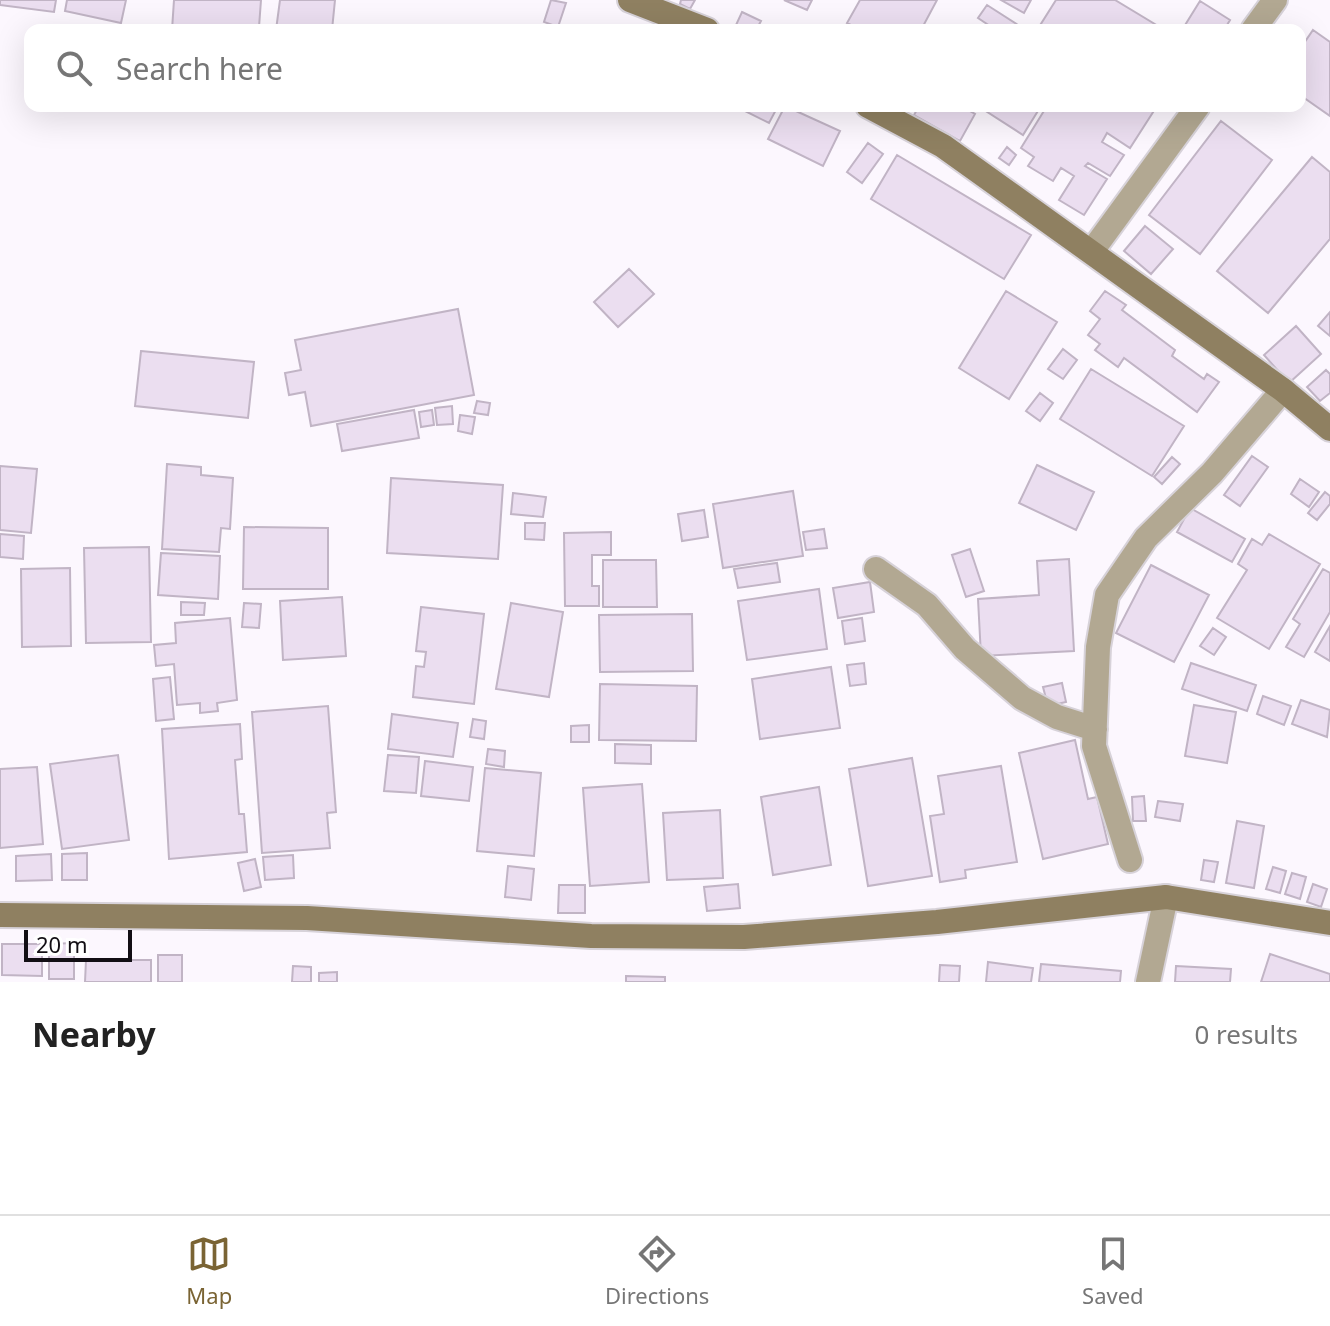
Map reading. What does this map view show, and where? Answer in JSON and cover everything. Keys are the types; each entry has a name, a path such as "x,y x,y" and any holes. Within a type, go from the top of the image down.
{"street":[{"path":"630,0 692,24"},
{"path":"1257,24 1275,0"},
{"path":"879,112 943,146 1283,390 1330,429"},
{"path":"1092,251 1194,112"},
{"path":"1130,860 1094,746 1098,647 1107,595 1146,538 1212,473 1283,390"},
{"path":"876,569 927,605 965,649 1022,698 1057,717 1095,729"},
{"path":"1148,982 1166,897"},
{"path":"0,915 307,918 591,936 744,937 937,922 1166,897 1330,923"}],"building":[{"path":"0,0 56,0 54,12 0,5"},
{"path":"67,0 126,0 121,23 65,11"},
{"path":"174,0 261,0 259,24 172,24"},
{"path":"280,0 335,0 333,24 277,24"},
{"path":"551,0 566,3 559,24 544,22"},
{"path":"681,0 695,0 690,9 680,4"},
{"path":"784,0 812,0 807,10"},
{"path":"860,0 937,0 924,24 847,23"},
{"path":"1001,0 1031,0 1024,13"},
{"path":"1056,0 1115,0 1155,24 1041,24"},
{"path":"1200,1 1230,20 1228,24 1186,24"},
{"path":"987,5 1016,24 987,24 978,18"},
{"path":"742,12 761,21 759,24 736,24"},
{"path":"1313,30 1330,42 1330,116 1306,99 1306,40"},
{"path":"747,112 775,112 769,123"},
{"path":"782,112 798,112 840,131 823,166 768,139"},
{"path":"916,112 975,114 960,141 914,115"},
{"path":"987,112 1037,112 1023,135"},
{"path":"1043,112 1153,112 1130,148 1107,133 1102,142 1124,155 1110,176 1088,163 1085,166 1107,179 1084,215 1059,200 1074,176 1061,168 1053,181 1028,166 1034,157 1021,148"},
{"path":"1221,121 1272,160 1200,254 1149,215"},
{"path":"868,143 883,154 862,183 847,172"},
{"path":"1007,147 1016,155 1009,165 999,158"},
{"path":"897,155 1031,235 1004,279 871,199"},
{"path":"1312,157 1330,172 1330,239 1268,313 1217,271"},
{"path":"1145,226 1173,249 1151,274 1124,251"},
{"path":"629,269 654,294 618,327 594,302"},
{"path":"1006,291 1057,322 1009,399 959,368"},
{"path":"1105,291 1126,305 1122,310 1175,350 1172,356 1204,379 1207,374 1219,382 1197,412 1124,358 1118,367 1095,350 1100,344 1088,335 1100,319 1090,311"},
{"path":"458,309 474,395 311,426 305,392 289,395 285,373 301,370 295,340"},
{"path":"1330,312 1330,336 1318,326"},
{"path":"1296,326 1321,354 1289,383 1264,355"},
{"path":"1063,349 1077,360 1063,379 1048,369"},
{"path":"141,351 254,362 248,418 135,406"},
{"path":"1091,369 1184,426 1152,476 1060,419"},
{"path":"1326,370 1330,374 1330,393 1320,401 1307,387"},
{"path":"1040,393 1053,403 1040,421 1026,411"},
{"path":"477,401 490,403 488,415 474,413"},
{"path":"452,406 453,424 437,425 435,408"},
{"path":"414,410 419,438 342,451 337,424"},
{"path":"432,410 434,425 421,427 419,412"},
{"path":"460,415 475,417 472,434 458,431"},
{"path":"1252,456 1268,467 1240,506 1224,495"},
{"path":"1172,457 1180,464 1162,484 1154,477"},
{"path":"167,464 201,467 201,475 233,478 230,529 221,528 219,552 162,549"},
{"path":"1037,465 1094,492 1076,530 1019,503"},
{"path":"0,466 37,469 31,533 0,530"},
{"path":"391,478 503,485 498,559 387,553"},
{"path":"1300,479 1319,492 1309,507 1291,494"},
{"path":"793,491 803,556 723,568 713,504"},
{"path":"1325,492 1330,496 1330,504 1317,520 1308,513"},
{"path":"513,493 546,497 543,517 511,514"},
{"path":"1190,508 1245,539 1232,562 1177,532"},
{"path":"704,510 708,537 682,541 678,514"},
{"path":"525,523 545,523 544,540 525,539"},
{"path":"244,527 328,528 328,589 243,589"},
{"path":"824,529 827,548 806,550 803,532"},
{"path":"611,532 611,555 592,555 592,586 599,586 599,606 565,606 564,533"},
{"path":"0,534 24,536 23,559 0,557"},
{"path":"1269,534 1320,564 1269,649 1217,618 1247,570 1238,564 1252,539 1262,545"},
{"path":"149,547 151,642 86,643 84,548"},
{"path":"970,549 984,591 966,597 952,555"},
{"path":"161,553 220,556 218,599 158,595"},
{"path":"1069,559 1074,651 981,656 978,599 1039,595 1037,561"},
{"path":"603,560 656,560 657,607 603,607"},
{"path":"777,563 780,582 738,588 734,569"},
{"path":"1151,565 1209,595 1174,662 1116,633"},
{"path":"70,568 71,646 22,647 21,569"},
{"path":"1323,569 1330,573 1330,612 1304,657 1286,647 1300,624 1293,619"},
{"path":"870,582 874,612 838,618 833,588"},
{"path":"819,589 827,649 747,660 738,601"},
{"path":"342,597 346,656 283,660 280,601"},
{"path":"181,602 205,603 204,615 181,615"},
{"path":"244,603 261,604 259,628 242,627"},
{"path":"511,603 563,612 549,697 496,689"},
{"path":"421,607 484,614 474,704 413,697 416,666 424,667 426,652 416,651"},
{"path":"692,614 693,671 600,672 599,615"},
{"path":"230,618 237,700 217,703 218,711 200,713 200,703 177,705 174,664 156,666 154,645 176,643 175,623"},
{"path":"862,618 865,641 845,644 842,621"},
{"path":"1330,626 1330,661 1315,652"},
{"path":"1213,628 1226,637 1214,655 1200,646"},
{"path":"864,663 866,684 850,686 847,665"},
{"path":"1191,663 1256,685 1247,711 1182,689"},
{"path":"831,667 840,728 760,739 752,679"},
{"path":"170,677 174,719 156,721 153,679"},
{"path":"1062,683 1066,702 1048,706 1043,687"},
{"path":"600,684 697,686 696,741 599,740"},
{"path":"1263,696 1291,706 1284,725 1257,714"},
{"path":"1301,700 1330,710 1327,737 1292,724"},
{"path":"1194,705 1236,712 1227,763 1185,756"},
{"path":"328,706 336,812 327,813 330,848 262,853 252,712"},
{"path":"392,714 458,723 453,757 388,749"},
{"path":"473,719 486,721 484,739 470,737"},
{"path":"240,724 242,759 235,760 239,814 244,814 247,852 169,859 162,729"},
{"path":"589,725 589,742 571,742 571,726"},
{"path":"1075,740 1088,799 1097,797 1108,844 1043,859 1019,753"},
{"path":"615,744 651,745 651,764 615,763"},
{"path":"488,749 505,751 504,767 486,764"},
{"path":"118,755 129,840 62,849 50,764"},
{"path":"388,755 419,757 416,793 384,791"},
{"path":"912,758 932,876 868,886 849,769"},
{"path":"425,761 473,767 469,801 421,796"},
{"path":"1001,766 1017,862 965,870 966,878 940,882 930,816 944,814 938,776"},
{"path":"37,767 43,844 0,848 0,769"},
{"path":"485,768 541,773 534,856 477,851"},
{"path":"642,784 649,882 590,886 583,788"},
{"path":"819,787 831,865 773,875 761,797"},
{"path":"1144,796 1146,821 1133,821 1132,797"},
{"path":"1158,801 1183,804 1180,821 1155,817"},
{"path":"720,810 723,878 667,880 663,813"},
{"path":"1237,821 1264,826 1254,888 1226,883"},
{"path":"87,853 87,880 62,880 62,854"},
{"path":"51,854 52,880 16,881 16,856"},
{"path":"293,855 294,878 265,880 263,857"},
{"path":"255,859 261,887 244,891 238,863"},
{"path":"1204,860 1218,862 1214,882 1201,880"},
{"path":"508,866 534,869 531,900 505,897"},
{"path":"1273,867 1286,871 1280,893 1266,889"},
{"path":"1292,873 1306,877 1300,899 1285,894"},
{"path":"738,884 740,908 707,911 704,887"},
{"path":"1313,884 1327,889 1321,907 1307,902"},
{"path":"559,885 585,885 585,913 558,913"},
{"path":"74,943 74,979 49,979 49,944"},
{"path":"2,944 42,944 42,976 2,975"},
{"path":"1270,954 1330,974 1330,982 1261,982"},
{"path":"158,955 182,955 182,982 158,982"},
{"path":"86,960 151,960 151,982 85,982"},
{"path":"988,962 1033,968 1031,982 986,982"},
{"path":"1041,964 1121,971 1120,982 1039,982"},
{"path":"940,965 960,966 959,982 939,982"},
{"path":"293,966 311,967 311,982 292,982"},
{"path":"1176,966 1231,969 1230,982 1175,982"},
{"path":"337,972 337,982 319,982 319,973"},
{"path":"626,976 665,977 665,982 626,982"}]}
